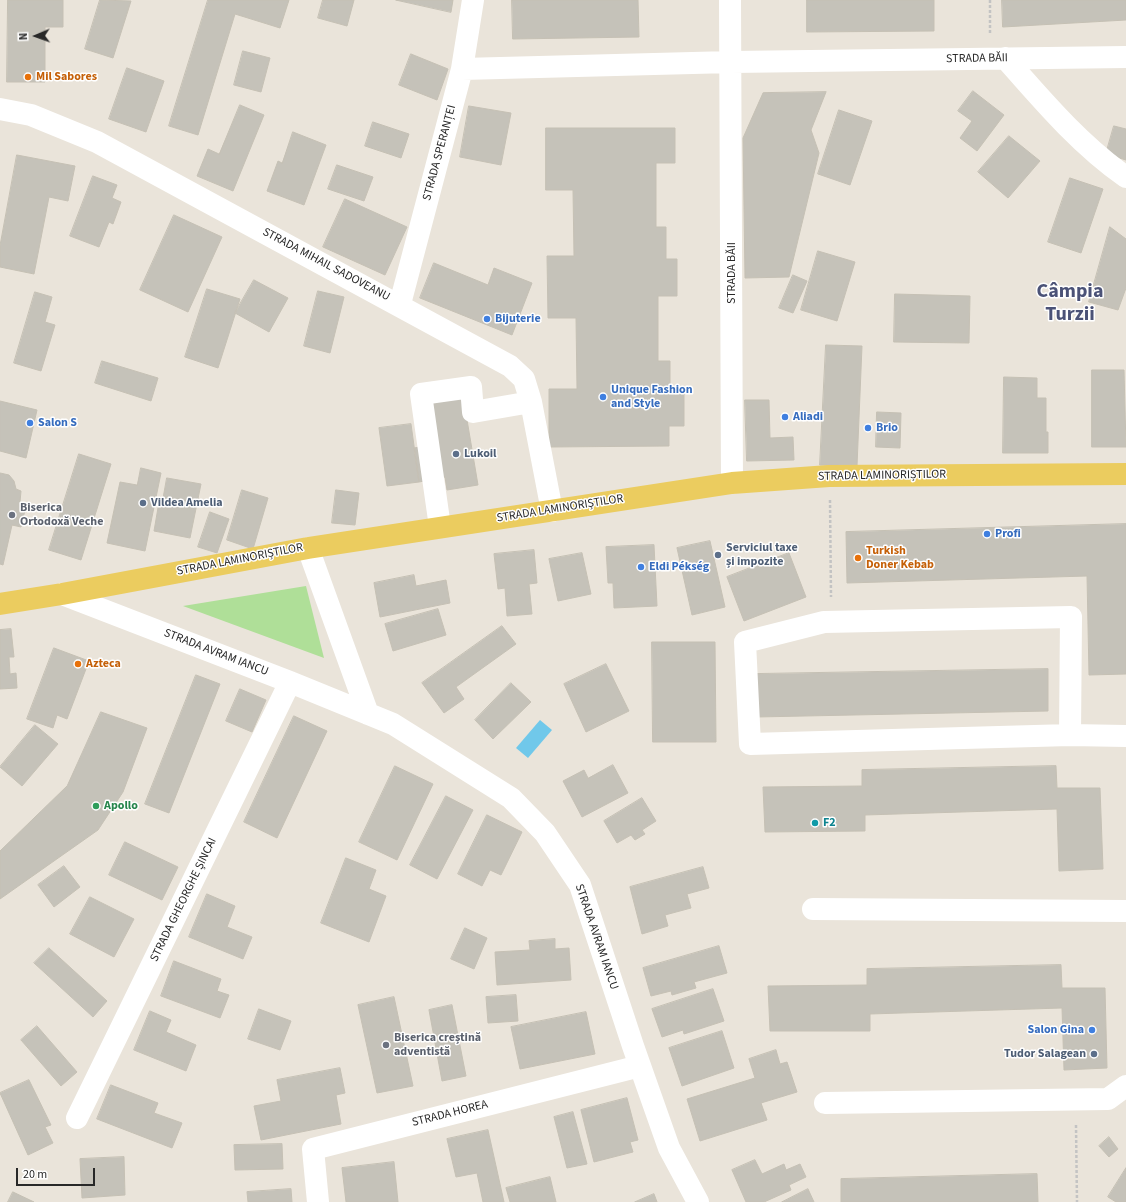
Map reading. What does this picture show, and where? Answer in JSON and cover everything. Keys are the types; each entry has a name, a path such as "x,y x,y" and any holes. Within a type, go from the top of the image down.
{"main road":[{"name":"STRADA LAMINORIȘTILOR","path":"0,604 62,594 308,548 732,483 829,476 1126,474"}],"street":[{"name":"STRADA SPERANȚEI","path":"400,304 462,69 473,0"},
{"path":"730,0 731,62"},
{"name":"STRADA BĂII","path":"462,69 731,62 1126,57"},
{"path":"998,58 1050,110 1111,167 1126,177"},
{"name":"STRADA BĂII","path":"731,62 732,483"},
{"name":"STRADA MIHAIL SADOVEANU","path":"0,108 31,115 98,142 400,304 510,366 524,379 531,402 552,511"},
{"path":"440,527 421,394 471,387 473,412 531,402"},
{"path":"308,548 368,714"},
{"name":"STRADA AVRAM IANCU","path":"62,594 316,692 393,724 511,798 545,832 580,885 669,1148 698,1202"},
{"path":"1070,735 1070,617 831,622 745,642 750,744 1070,735 1126,736"},
{"path":"316,692 328,691 338,684 344,675 348,659"},
{"name":"STRADA GHEORGHE ȘINCAI","path":"77,1118 290,682"},
{"path":"813,909 1126,911"},
{"name":"STRADA HOREA","path":"318,1202 313,1149 640,1066"},
{"path":"825,1103 1108,1099 1126,1086"}],"path":[{"path":"990,0 998,58"},
{"path":"829,476 831,622"},
{"path":"1076,1100 1077,1202"}],"green space":[{"path":"306,586 324,658 183,606"}],"water":[{"path":"540,720 552,730 528,758 516,748"}],"building":[{"path":"8,0 63,0 63,27 45,27 45,82 7,82"},
{"path":"100,0 131,1 113,58 85,49"},
{"path":"208,0 289,0 280,28 235,14 198,135 169,126"},
{"path":"323,0 354,0 347,26 318,18"},
{"path":"396,0 453,0 451,12"},
{"path":"512,0 638,0 639,37 513,39"},
{"path":"807,0 934,0 934,31 807,32"},
{"path":"1002,0 1126,0 1126,20 1003,27"},
{"path":"243,51 270,58 261,92 234,85"},
{"path":"411,54 448,69 437,100 399,85"},
{"path":"127,68 164,81 146,132 109,119"},
{"path":"973,91 1004,115 977,151 960,138 972,121 958,111"},
{"path":"826,92 811,130 819,153 789,277 745,278 743,138 763,93"},
{"path":"240,105 264,115 233,191 197,176 208,149 219,154"},
{"path":"469,106 511,113 501,165 460,157"},
{"path":"839,110 872,121 850,185 818,174"},
{"path":"373,122 409,134 401,158 365,146"},
{"path":"1114,126 1126,129 1126,160 1106,154"},
{"path":"546,128 675,128 675,163 656,163 656,227 666,227 666,259 677,259 677,296 658,296 658,361 670,361 670,390 684,390 684,426 669,426 669,446 549,447 549,389 577,389 576,318 548,318 547,256 574,256 573,190 546,190"},
{"path":"293,132 326,145 304,205 267,191 278,161 282,163"},
{"path":"1009,136 1040,161 1008,198 978,172"},
{"path":"17,155 75,166 68,201 49,197 34,274 0,267 0,246"},
{"path":"337,165 373,177 364,201 328,189"},
{"path":"93,176 117,185 112,198 121,202 113,224 109,222 99,247 70,236"},
{"path":"1070,178 1103,189 1081,253 1048,242"},
{"path":"345,199 407,227 385,275 323,247"},
{"path":"174,215 222,237 188,312 140,290"},
{"path":"1110,227 1126,239 1126,288 1118,310 1089,302"},
{"path":"818,251 855,262 837,321 801,310"},
{"path":"434,263 488,285 494,268 532,283 512,335 420,298"},
{"path":"793,275 807,281 793,313 779,308"},
{"path":"254,280 288,298 269,332 235,313"},
{"path":"207,289 240,299 218,368 185,357"},
{"path":"318,291 344,297 330,353 304,346"},
{"path":"35,292 52,297 45,322 55,325 41,371 14,363"},
{"path":"895,294 970,296 969,343 894,342"},
{"path":"826,345 862,346 857,466 820,465"},
{"path":"102,361 158,378 151,401 95,383"},
{"path":"1092,370 1124,370 1126,447 1092,447"},
{"path":"1004,377 1037,378 1037,398 1046,398 1046,432 1048,432 1048,453 1003,453"},
{"path":"463,396 478,485 447,490 445,477 419,482 414,448 438,444 431,402"},
{"path":"745,400 769,400 770,438 793,437 794,460 747,461"},
{"path":"0,401 37,410 26,458 0,451"},
{"path":"877,412 901,413 900,448 876,447"},
{"path":"411,424 419,482 387,486 379,428"},
{"path":"79,454 111,464 81,560 49,550"},
{"path":"141,468 161,473 145,551 107,543 120,482 137,485"},
{"name":"Biserica Ortodoxă Veche","path":"0,473 9,475 14,481 16,489 21,491 20,502 26,506 21,527 12,525 3,565 0,564"},
{"path":"167,478 201,484 190,538 154,531 159,502 162,502"},
{"path":"242,490 268,498 253,549 227,540"},
{"path":"336,490 359,493 355,525 332,523"},
{"path":"210,512 229,519 217,553 198,547"},
{"path":"1126,524 1126,674 1089,675 1087,576 847,583 846,532"},
{"path":"710,541 725,607 692,615 677,548"},
{"path":"654,545 657,606 614,608 613,583 608,583 606,547"},
{"path":"534,550 537,583 529,584 532,614 507,616 505,588 498,589 494,554"},
{"path":"582,553 591,594 558,601 549,559"},
{"path":"789,553 806,597 744,621 727,577"},
{"path":"414,575 416,586 446,580 450,603 380,617 374,583"},
{"path":"438,609 446,635 393,651 385,624"},
{"path":"502,626 516,644 456,687 464,699 444,713 422,683"},
{"path":"11,629 14,657 9,657 10,674 16,673 17,688 0,689 0,630"},
{"path":"652,642 715,642 716,742 653,742"},
{"path":"54,648 89,661 67,719 57,715 53,728 27,719"},
{"path":"606,664 629,711 586,732 564,684"},
{"path":"1048,669 1048,711 756,717 755,674"},
{"path":"196,675 220,684 169,813 145,804"},
{"path":"511,683 531,702 493,739 475,720"},
{"path":"240,689 266,700 252,732 226,721"},
{"path":"101,712 147,728 123,792 98,830 0,899 0,851 67,786"},
{"path":"294,716 327,731 277,838 244,822"},
{"path":"35,725 58,744 22,786 0,767"},
{"path":"613,765 628,793 582,817 563,781 584,770 588,778"},
{"path":"395,766 433,784 397,860 359,842"},
{"name":"F2","path":"1056,766 1057,788 1100,788 1103,869 1059,871 1057,809 865,815 865,831 765,832 763,787 862,786 862,770"},
{"path":"446,796 473,810 437,879 410,865"},
{"path":"642,798 656,821 642,830 645,834 635,840 631,835 617,843 604,821"},
{"path":"487,815 522,832 501,875 490,870 482,886 458,874"},
{"path":"125,842 178,867 162,900 109,875"},
{"path":"346,858 376,870 369,889 386,896 369,942 321,923"},
{"path":"64,866 80,887 54,907 38,885"},
{"path":"703,867 709,888 687,894 691,908 665,915 668,926 642,934 630,887"},
{"path":"207,894 235,906 227,927 252,937 243,959 189,937"},
{"path":"90,897 134,919 114,957 70,934"},
{"path":"465,928 487,938 474,969 451,959"},
{"path":"555,939 555,949 569,948 571,980 497,985 495,952 530,950 529,941"},
{"path":"719,946 727,973 694,982 696,988 672,995 671,991 651,996 643,968"},
{"path":"49,948 107,1001 93,1017 34,963"},
{"path":"174,961 221,979 217,991 229,995 220,1018 161,996"},
{"path":"1061,965 1062,988 1105,988 1107,1068 1064,1070 1062,1008 870,1014 870,1031 770,1031 768,986 867,985 867,969"},
{"path":"713,989 724,1021 684,1034 683,1030 662,1037 652,1009"},
{"path":"516,995 518,1021 488,1023 486,997"},
{"name":"Biserica creștină adventistă","path":"394,997 413,1086 377,1093 358,1005"},
{"path":"452,1005 466,1076 442,1081 429,1010"},
{"path":"259,1009 291,1021 280,1050 248,1039"},
{"path":"150,1011 171,1020 166,1032 196,1045 186,1071 134,1050"},
{"path":"586,1012 595,1054 520,1069 511,1027"},
{"path":"37,1026 77,1072 61,1086 21,1040"},
{"path":"722,1031 734,1068 682,1086 669,1048"},
{"path":"776,1050 780,1064 787,1062 797,1092 761,1103 767,1120 700,1141 687,1099 755,1078 749,1059"},
{"path":"340,1068 345,1093 336,1095 341,1124 261,1140 254,1106 281,1101 277,1080"},
{"path":"29,1080 51,1125 45,1127 53,1143 28,1155 0,1093"},
{"path":"111,1085 158,1103 154,1113 182,1123 172,1148 97,1119"},
{"path":"627,1098 638,1140 630,1142 633,1152 594,1162 581,1110"},
{"path":"573,1112 587,1164 567,1168 554,1117"},
{"path":"488,1130 504,1202 483,1202 477,1173 456,1177 447,1139"},
{"path":"1109,1137 1118,1149 1109,1157 1099,1146"},
{"path":"282,1144 283,1169 235,1170 234,1145"},
{"path":"124,1157 125,1195 82,1198 80,1159"},
{"path":"755,1160 762,1174 784,1164 786,1170 800,1164 806,1177 789,1185 791,1190 764,1202 746,1202 732,1170"},
{"path":"394,1162 398,1202 346,1202 342,1168"},
{"path":"1126,1168 1126,1202 1116,1202 1108,1197"},
{"path":"1037,1174 1038,1202 841,1202 841,1179"},
{"path":"550,1177 556,1202 510,1202 506,1188"},
{"path":"291,1189 292,1202 248,1202 247,1192"},
{"path":"808,1189 814,1202 782,1202"},
{"path":"13,1192 34,1202 8,1202"},
{"path":"654,1194 657,1202 635,1202"}],"place":[{"name":"Mil Sabores","path":"28,77"},
{"name":"Bijuterie","path":"487,319"},
{"name":"Unique Fashion and Style","path":"603,397"},
{"name":"Aliadi","path":"785,417"},
{"name":"Salon S","path":"30,423"},
{"name":"Brio","path":"868,428"},
{"name":"Lukoil","path":"456,454"},
{"name":"Vildea Amelia","path":"143,503"},
{"name":"Biserica Ortodoxă Veche","path":"12,515"},
{"name":"Profi","path":"987,534"},
{"name":"Serviciul taxe și impozite","path":"718,555"},
{"name":"Turkish Doner Kebab","path":"858,558"},
{"name":"Eldi Pékség","path":"641,567"},
{"name":"Azteca","path":"78,664"},
{"name":"Apollo","path":"96,806"},
{"name":"F2","path":"815,823"},
{"name":"Salon Gina","path":"1092,1030"},
{"name":"Biserica creștină adventistă","path":"386,1045"},
{"name":"Tudor Salagean","path":"1094,1054"}],"district":[{"name":"Câmpia Turzii","path":"1070,304"}]}
